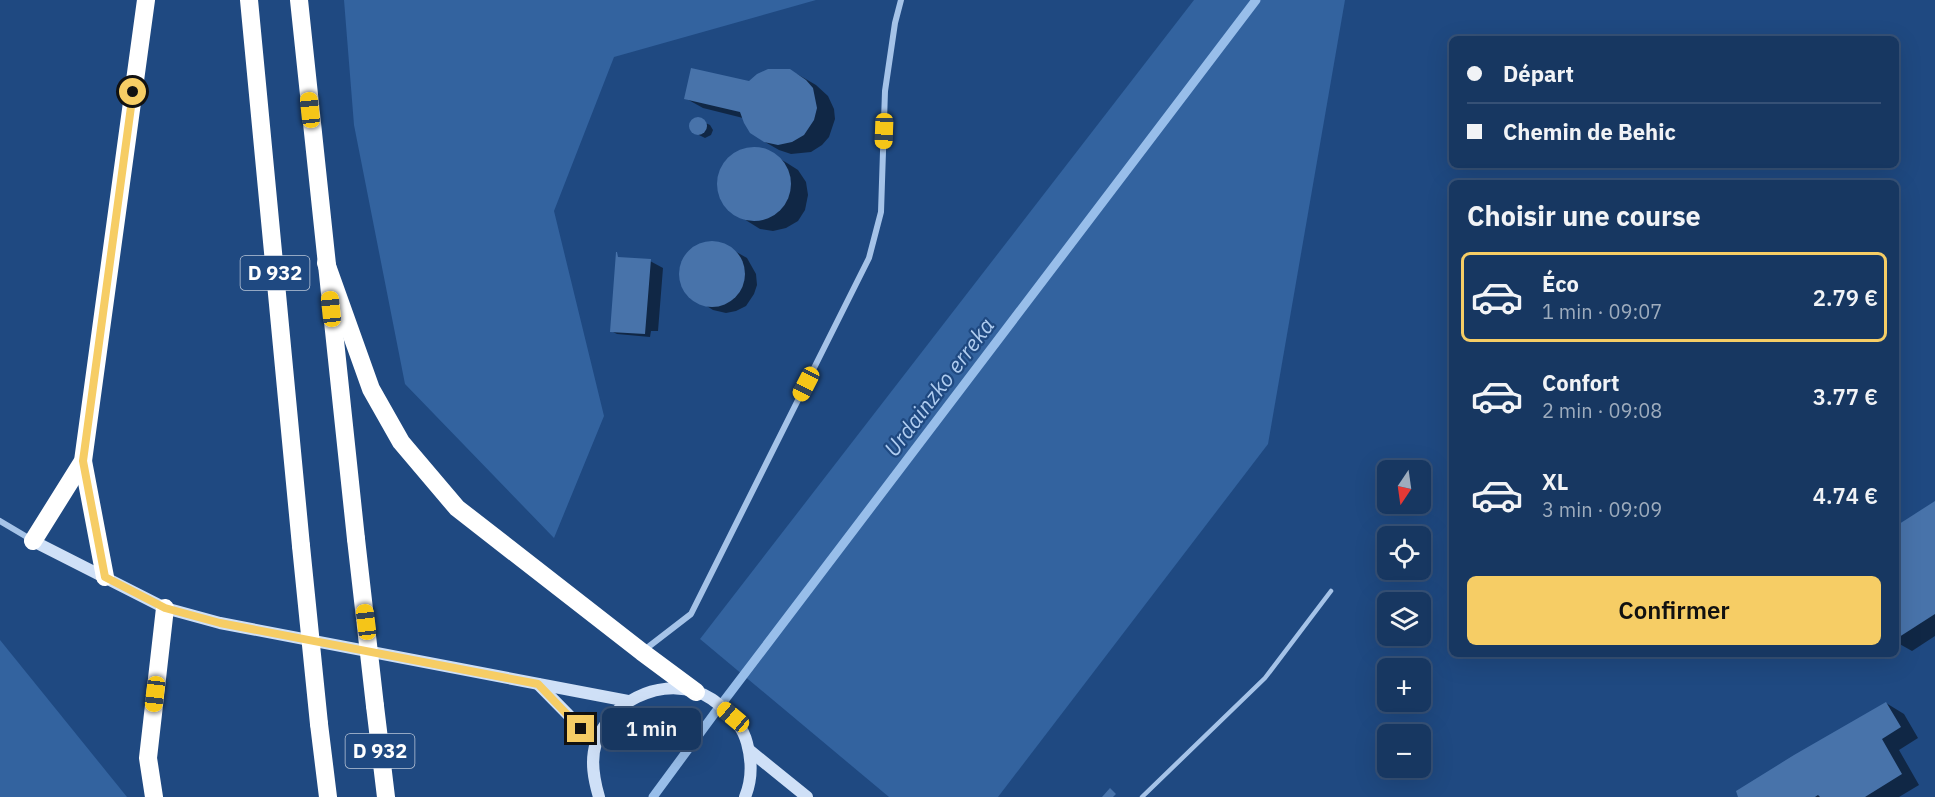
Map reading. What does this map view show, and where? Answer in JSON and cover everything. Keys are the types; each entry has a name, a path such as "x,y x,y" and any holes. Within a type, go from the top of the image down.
{"highway":[{"path":"105,577 83,461 146,0"},
{"name":"D 932","path":"249,0 301,546 328,797"},
{"name":"D 932","path":"299,0 386,797"},
{"path":"326,263 371,389 401,442 458,508 642,652 703,695"},
{"path":"33,541 83,461"},
{"path":"154,797 148,758 165,608"}],"street":[{"path":"642,652 691,614 869,258 881,212 885,91 894,23 901,0"},
{"path":"0,521 33,541 165,608 220,623 627,702"},
{"path":"538,684 596,743"},
{"path":"599,797 592,776 596,743 609,719 627,702 653,690 668,688 703,695 733,717 743,731 751,767 745,797"},
{"path":"749,750 807,797"}],"lane":[{"path":"1142,797 1265,678 1331,591"}],"shaded area":[{"path":"344,0 816,0 614,57 554,211 604,416 554,538 405,384 354,125"},
{"path":"1194,0 1345,0 1268,444 998,797 889,797 700,639"},
{"path":"0,640 127,797 0,797"}],"building":[{"path":"691,68 749,81 768,69 790,69 813,88 817,108 814,120 804,135 792,142 778,145 764,142 750,133 740,112 684,99"},
{"path":"698,117 704,120 707,126 704,132 698,135 692,132 689,126 692,120"},
{"path":"754,147 775,153 785,163 791,184 785,205 775,215 754,221 733,215 723,205 717,184 723,163 733,153"},
{"path":"712,241 725,244 735,251 742,261 745,274 742,287 735,297 725,304 712,307 699,304 689,297 682,287 679,274 682,261 689,251 699,244"},
{"path":"616,252 618,257 651,259 645,334 610,332"},
{"path":"1935,501 1935,614 1899,637 1899,524"},
{"path":"1886,702 1901,727 1882,739 1902,774 1865,797 1820,797 1818,795 1815,797 1738,797 1736,791"},
{"path":"1110,788 1116,794 1113,797 1102,797"}],"waterway":[{"name":"Urdainzko erreka","path":"653,797 1256,0"}],"route":[{"path":"133,92 83,461 105,577 165,608 220,623 538,684 581,729"}]}
